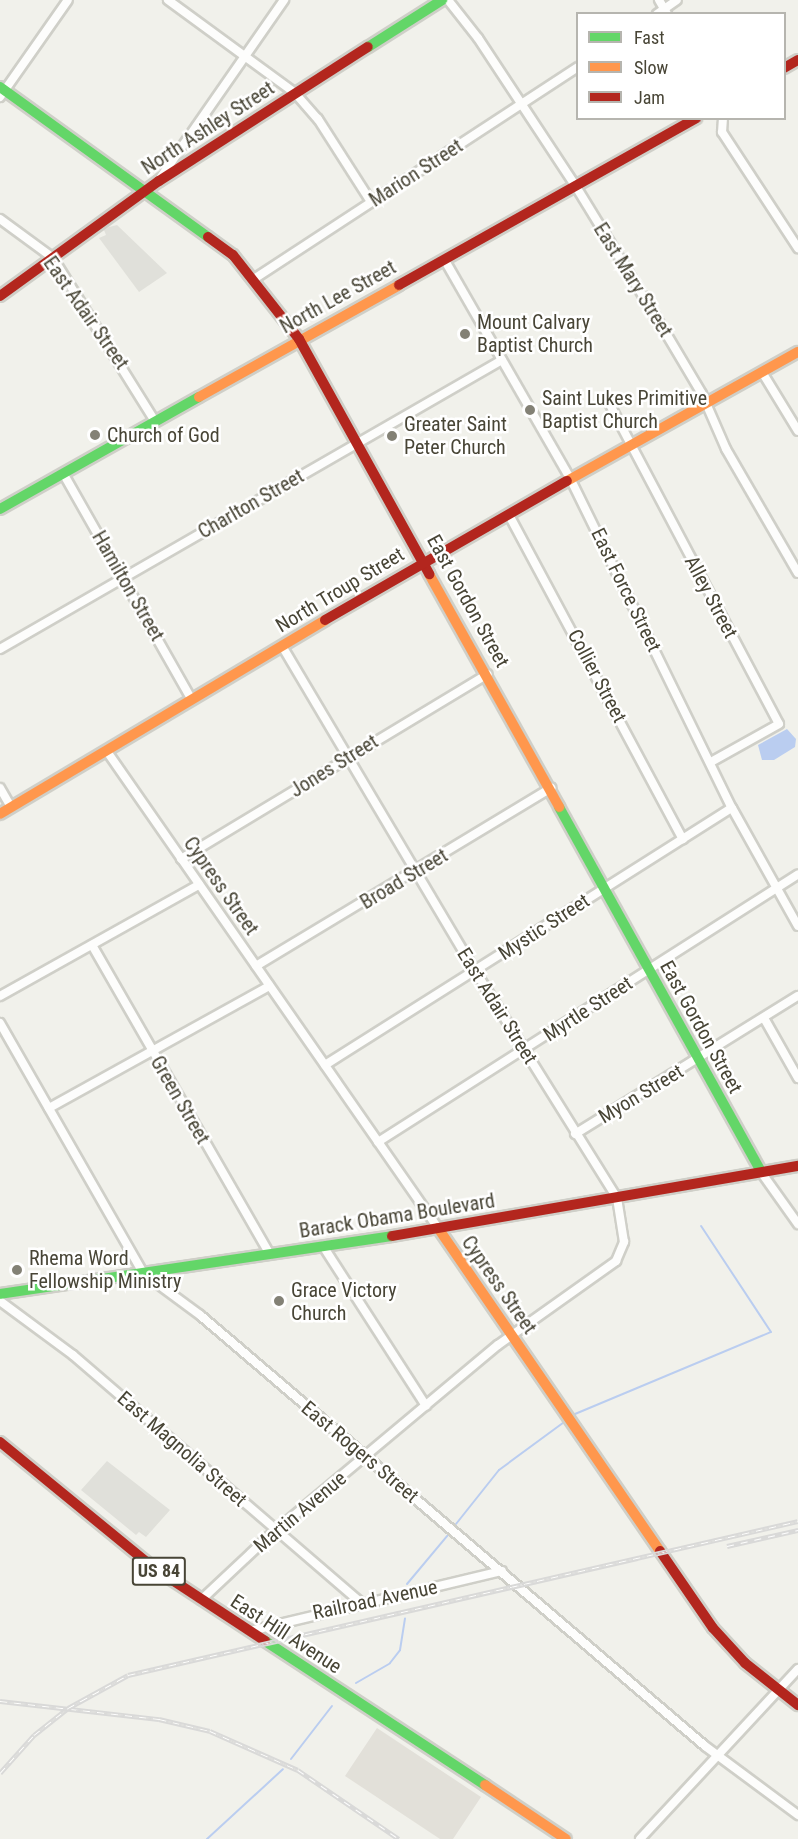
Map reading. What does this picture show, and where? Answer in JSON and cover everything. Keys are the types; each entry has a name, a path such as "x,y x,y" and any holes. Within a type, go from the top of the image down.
{"main road":[{"name":"North Ashley Street","path":"0,296 159,181 442,0"},
{"name":"East Gordon Street","path":"2,91 233,255 299,339 488,674 603,888 761,1172"},
{"name":"North Lee Street","path":"0,509 692,120"},
{"name":"North Troup Street","path":"0,814 424,561 632,447 798,352"},
{"name":"Barack Obama Boulevard","path":"0,1294 438,1228 798,1166"},
{"name":"Cypress Street","path":"438,1228 713,1628 738,1656 798,1705"},
{"name":"East Hill Avenue","path":"0,1442 131,1551 249,1632 566,1839"}],"street":[{"path":"2,91 69,0"},
{"path":"168,0 296,93 318,119 371,202"},
{"path":"159,181 284,0"},
{"name":"East Mary Street","path":"448,0 575,185 706,404 726,449 798,573"},
{"path":"659,0 666,11 677,0"},
{"name":"Marion Street","path":"254,279 576,68"},
{"path":"723,120 722,132 798,248"},
{"name":"East Adair Street","path":"0,219 53,258 155,421"},
{"name":"East Force Street","path":"444,259 571,480 732,808 798,926"},
{"name":"Charlton Street","path":"0,649 502,360"},
{"path":"762,372 798,431"},
{"name":"Alley Street","path":"608,401 778,724 711,762"},
{"name":"Hamilton Street","path":"63,473 192,700"},
{"name":"Collier Street","path":"509,515 683,839"},
{"name":"East Adair Street","path":"282,646 475,971 617,1198 624,1242 616,1261 511,1334"},
{"name":"Jones Street","path":"181,859 488,674"},
{"name":"Cypress Street","path":"106,750 438,1228"},
{"path":"0,788 11,807"},
{"name":"Broad Street","path":"256,966 416,872 551,788"},
{"name":"Mystic Street","path":"325,1065 732,808"},
{"name":"Myrtle Street","path":"378,1142 798,874"},
{"path":"0,996 199,885"},
{"name":"Green Street","path":"92,945 270,1254"},
{"path":"49,1108 269,986"},
{"name":"Myon Street","path":"575,1134 798,996"},
{"path":"764,1018 798,1078"},
{"name":"East Rogers Street","path":"0,1023 143,1273 176,1294 718,1757 798,1815"},
{"name":"East Gordon Street","path":"761,1172 798,1224"},
{"path":"323,1246 426,1406"},
{"name":"East Magnolia Street","path":"0,1301 73,1356 360,1602"},
{"name":"Martin Avenue","path":"201,1600 276,1531 511,1334"},
{"name":"Railroad Avenue","path":"249,1632 360,1602 502,1571"},
{"path":"640,1839 798,1670"}],"shaded area":[{"path":"117,225 167,273 139,292 99,238 106,235 104,230"},
{"path":"107,1461 170,1510 146,1537 139,1532 136,1535 81,1490"},
{"path":"377,1728 481,1797 453,1839 440,1839 345,1776"}],"water":[{"path":"787,729 796,739 795,747 774,760 762,760 758,745"}],"waterway":[{"path":"575,1414 771,1332 701,1226"},
{"path":"456,1524 499,1470 564,1422"},
{"path":"407,1584 448,1535"},
{"path":"356,1683 390,1663 400,1650 405,1618"},
{"path":"291,1759 332,1706"},
{"path":"207,1839 283,1769"}],"railway":[{"path":"0,1773 34,1735 68,1708 128,1675 798,1521"},
{"path":"727,1546 798,1530"},
{"path":"0,1701 159,1719 210,1731 298,1770 399,1839"}],"traffic: fast":[{"path":"368,47 442,0"},
{"path":"0,87 208,237"},
{"path":"0,509 199,397"},
{"path":"559,807 761,1172"},
{"path":"0,1294 392,1236"},
{"path":"265,1641 485,1785"}],"traffic: slow":[{"path":"199,397 399,285"},
{"path":"567,481 798,352"},
{"path":"429,574 559,807"},
{"path":"0,814 325,620"},
{"path":"438,1228 660,1551"},
{"path":"485,1785 566,1839"}],"traffic: jam":[{"path":"0,296 159,181 368,47"},
{"path":"786,67 798,60"},
{"path":"399,285 692,120"},
{"path":"208,237 233,255 299,339 429,574"},
{"path":"325,620 567,481"},
{"path":"392,1236 798,1166"},
{"path":"0,1442 154,1568 265,1641"},
{"path":"660,1551 713,1628 745,1663 798,1705"}],"place":[{"name":"Mount Calvary Baptist Church","path":"465,334"},
{"name":"Saint Lukes Primitive Baptist Church","path":"530,410"},
{"name":"Church of God","path":"95,435"},
{"name":"Greater Saint Peter Church","path":"392,436"},
{"name":"Rhema Word Fellowship Ministry","path":"17,1270"},
{"name":"Grace Victory Church","path":"279,1301"}]}
